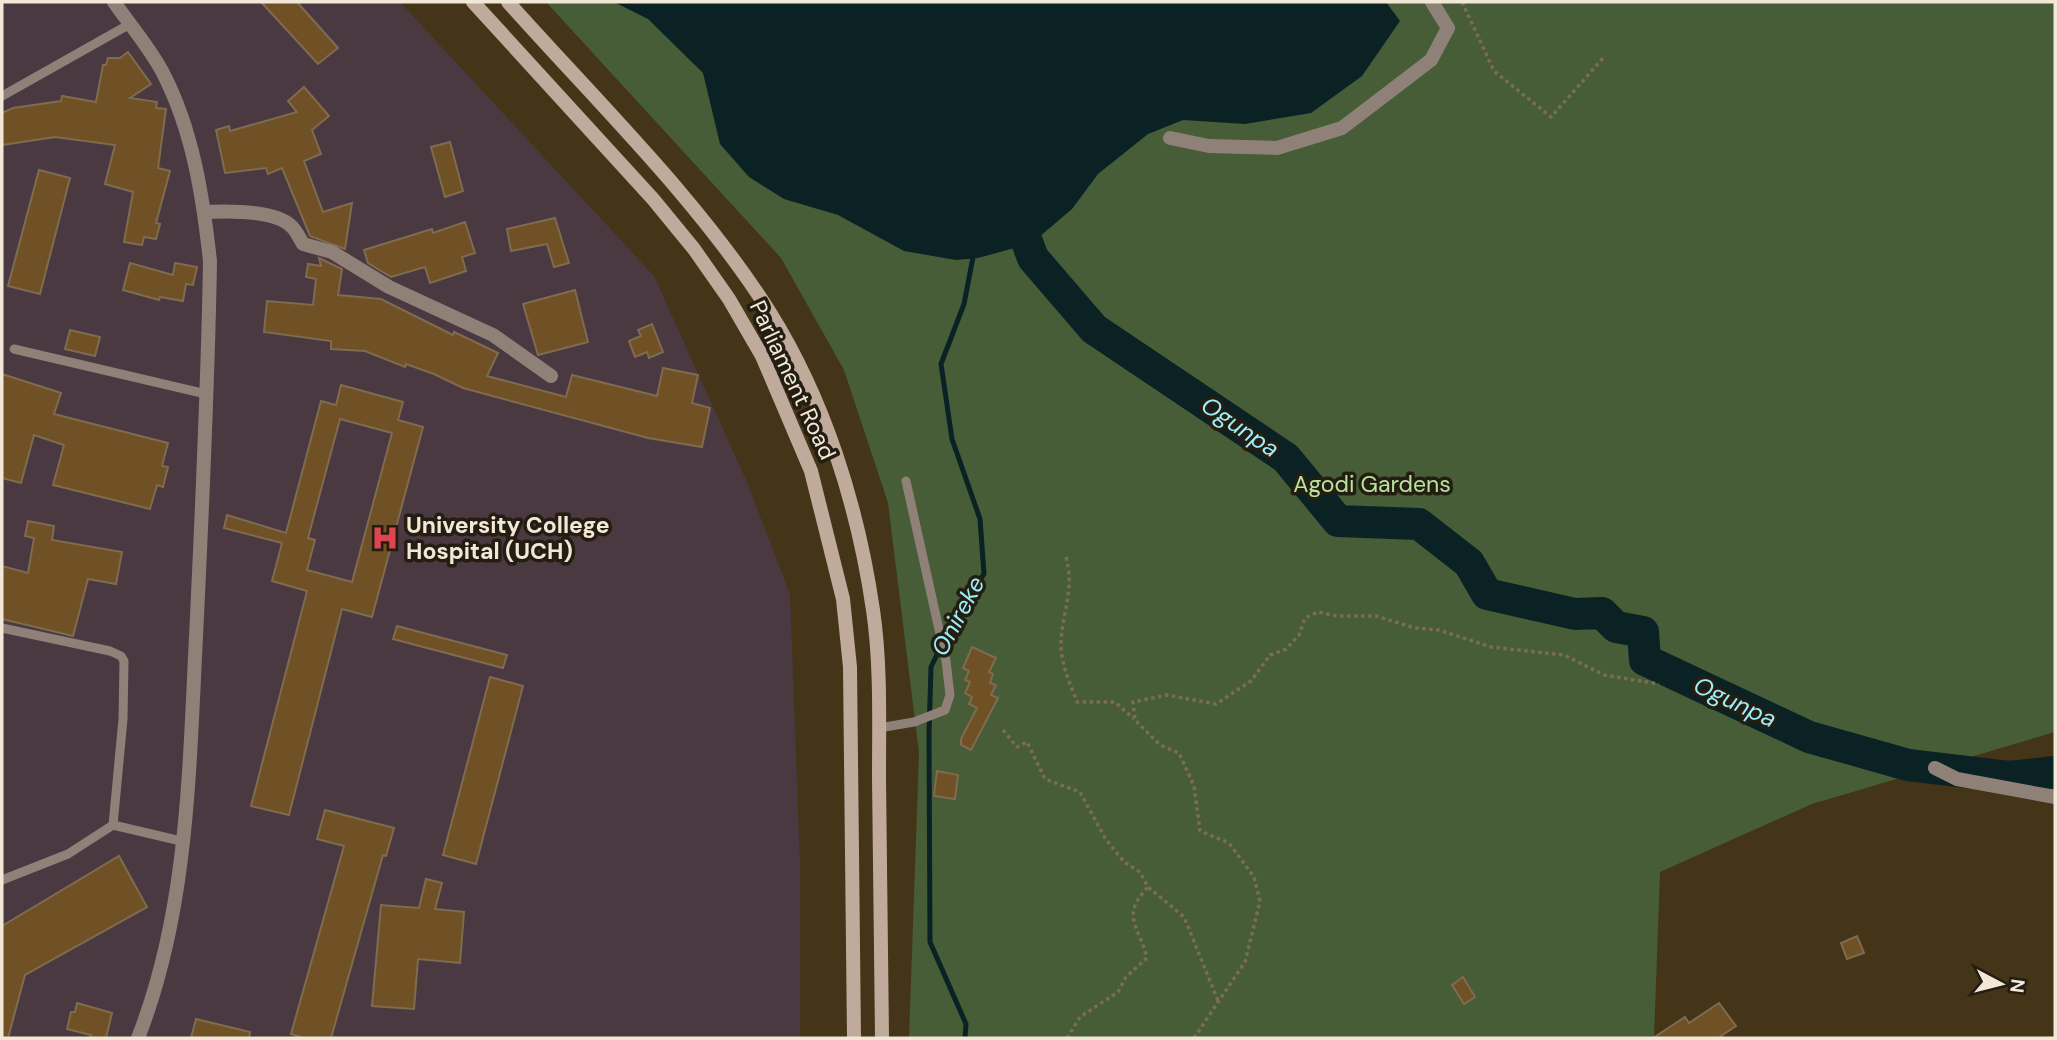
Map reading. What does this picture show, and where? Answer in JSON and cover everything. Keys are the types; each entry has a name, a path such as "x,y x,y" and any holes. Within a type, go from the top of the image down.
{"main road":[{"name":"Parliament Road","path":"473,2 653,199 694,250 729,299 762,356 811,471 843,599 850,667 854,1038"},
{"name":"Parliament Road","path":"508,2 694,209 747,278 798,361 827,431 860,542 873,612 879,727 882,1038"}],"street":[{"path":"114,2 167,85 191,144 204,212 209,261 206,394 188,798 168,945 155,995 138,1038"},
{"path":"1170,138 1209,146 1277,148 1342,128 1431,60 1448,28 1432,2"},
{"path":"204,212 235,211 268,216 290,225 303,244 332,251 413,299 493,335 551,376"},
{"path":"1934,768 1957,779 2055,797"}],"lane":[{"path":"2,96 130,24"},
{"path":"14,349 206,394"},
{"path":"879,727 914,722 944,710 950,695 946,661 906,481"},
{"path":"2,628 110,651 121,656 124,661 123,719 113,825"},
{"path":"2,880 68,854 113,825 181,841"}],"path":[{"path":"1462,2 1494,71 1551,117 1604,57"},
{"path":"1066,557 1072,577 1061,643 1063,666 1077,702 1115,702 1160,745 1179,753 1194,786 1200,831 1229,843 1254,877 1260,901 1245,962 1194,1038"},
{"path":"1135,720 1133,702 1167,695 1216,704 1237,693 1251,681 1270,655 1286,649 1299,635 1305,618 1318,612 1337,616 1376,616 1415,628 1439,630 1491,648 1564,655 1604,675 1660,684"},
{"path":"1003,730 1017,747 1027,742 1045,779 1080,792 1105,838 1124,862 1140,872 1148,887 1184,917 1219,1003"},
{"path":"1067,1038 1080,1017 1118,992 1126,977 1147,958 1131,914 1137,899 1148,887"}],"shaded area":[{"name":"University College Hospital (UCH)","path":"2,2 400,2 654,276 747,482 790,594 800,864 800,1038 2,1038"}],"green space":[{"name":"Agodi Gardens","path":"546,2 2055,2 2055,732 1812,804 1660,872 1654,1038 909,1038 919,753 888,503 844,370 781,258"}],"water":[{"path":"614,2 1386,2 1400,21 1362,76 1311,113 1245,124 1183,120 1148,134 1098,174 1072,209 1032,243 978,258 956,260 904,251 838,215 784,199 749,177 720,144 703,73 648,19"}],"building":[{"path":"261,2 297,2 338,48 318,64"},
{"path":"128,52 151,84 130,98 157,102 156,108 166,109 158,168 170,171 156,223 160,224 156,239 144,237 142,245 124,242 133,192 105,184 115,145 55,137 2,145 2,113 13,108 61,101 62,96 96,102 103,65 106,65 108,58 120,58"},
{"path":"304,87 329,116 312,130 321,154 304,161 323,212 352,203 345,249 310,236 282,168 268,174 266,168 225,173 216,130 229,126 230,131 297,112 288,101"},
{"path":"450,142 463,191 445,197 431,147"},
{"path":"39,170 70,178 40,294 8,286"},
{"path":"555,218 569,263 554,267 547,244 511,251 507,229"},
{"path":"465,222 475,253 462,257 466,271 430,283 425,267 391,277 368,263 364,250"},
{"path":"319,258 342,269 338,295 381,299 453,335 454,332 498,353 487,376 566,397 572,375 657,396 663,368 698,375 692,403 710,408 702,447 648,438 463,388 434,374 406,364 405,367 365,351 331,349 331,341 264,332 267,301 313,305 316,279 306,277 308,264 321,266"},
{"path":"130,263 173,275 175,263 197,267 193,285 186,284 183,301 160,297 159,300 123,290"},
{"path":"575,290 588,342 538,355 523,304"},
{"path":"652,324 663,352 649,358 647,352 635,357 629,341 641,336 638,330"},
{"path":"70,330 100,337 95,356 65,349"},
{"path":"2,374 61,393 54,414 168,443 162,466 168,467 163,487 157,485 150,509 53,485 64,445 34,435 21,483 2,478"},
{"path":"341,385 403,402 398,420 423,427 372,617 342,609 289,815 251,806 307,591 272,581 282,543 224,528 227,515 286,533 321,401 336,405","holes":["340,419 392,433 352,582 307,570 315,540 308,538"]},
{"path":"28,521 54,526 52,540 122,552 116,584 88,579 73,636 2,619 2,566 28,573 34,538 25,536"},
{"path":"397,626 507,655 503,668 393,639"},
{"path":"972,647 996,658 989,672 993,674 990,683 996,685 991,695 998,698 971,750 961,745 961,739 977,708 969,704 972,697 965,693 970,682 965,680 969,671 963,668"},
{"path":"490,677 523,686 476,864 443,855"},
{"path":"937,771 958,775 955,799 934,796"},
{"path":"325,810 394,828 386,856 383,855 331,1038 304,1038 291,1034 344,846 317,839"},
{"path":"119,856 147,907 25,975 8,1038 2,1038 2,926"},
{"path":"426,879 442,883 435,909 464,912 460,963 418,959 414,1009 372,1006 381,905 419,908"},
{"path":"1857,936 1864,953 1847,959 1841,943"},
{"path":"1463,977 1475,997 1464,1004 1452,985"},
{"path":"77,1003 112,1013 106,1038 90,1038 91,1035 67,1029 71,1012 75,1012"},
{"path":"1719,1003 1736,1026 1718,1038 1653,1038 1685,1017 1689,1023"},
{"path":"196,1019 250,1032 249,1038 191,1038"}],"waterway":[{"name":"Ogunpa","path":"1013,204 1033,258 1094,329 1286,458 1338,521 1419,524 1469,563 1487,594 1575,614 1602,613 1616,627 1643,632 1645,660 1809,737 1908,765 2009,777 2055,772"},
{"name":"Onireke","path":"965,1038 966,1024 930,942 929,733 931,667 957,613 984,574 980,519 952,439 941,364 964,304 974,252"}],"place":[{"name":"University College Hospital (UCH)","path":"385,538"}]}
